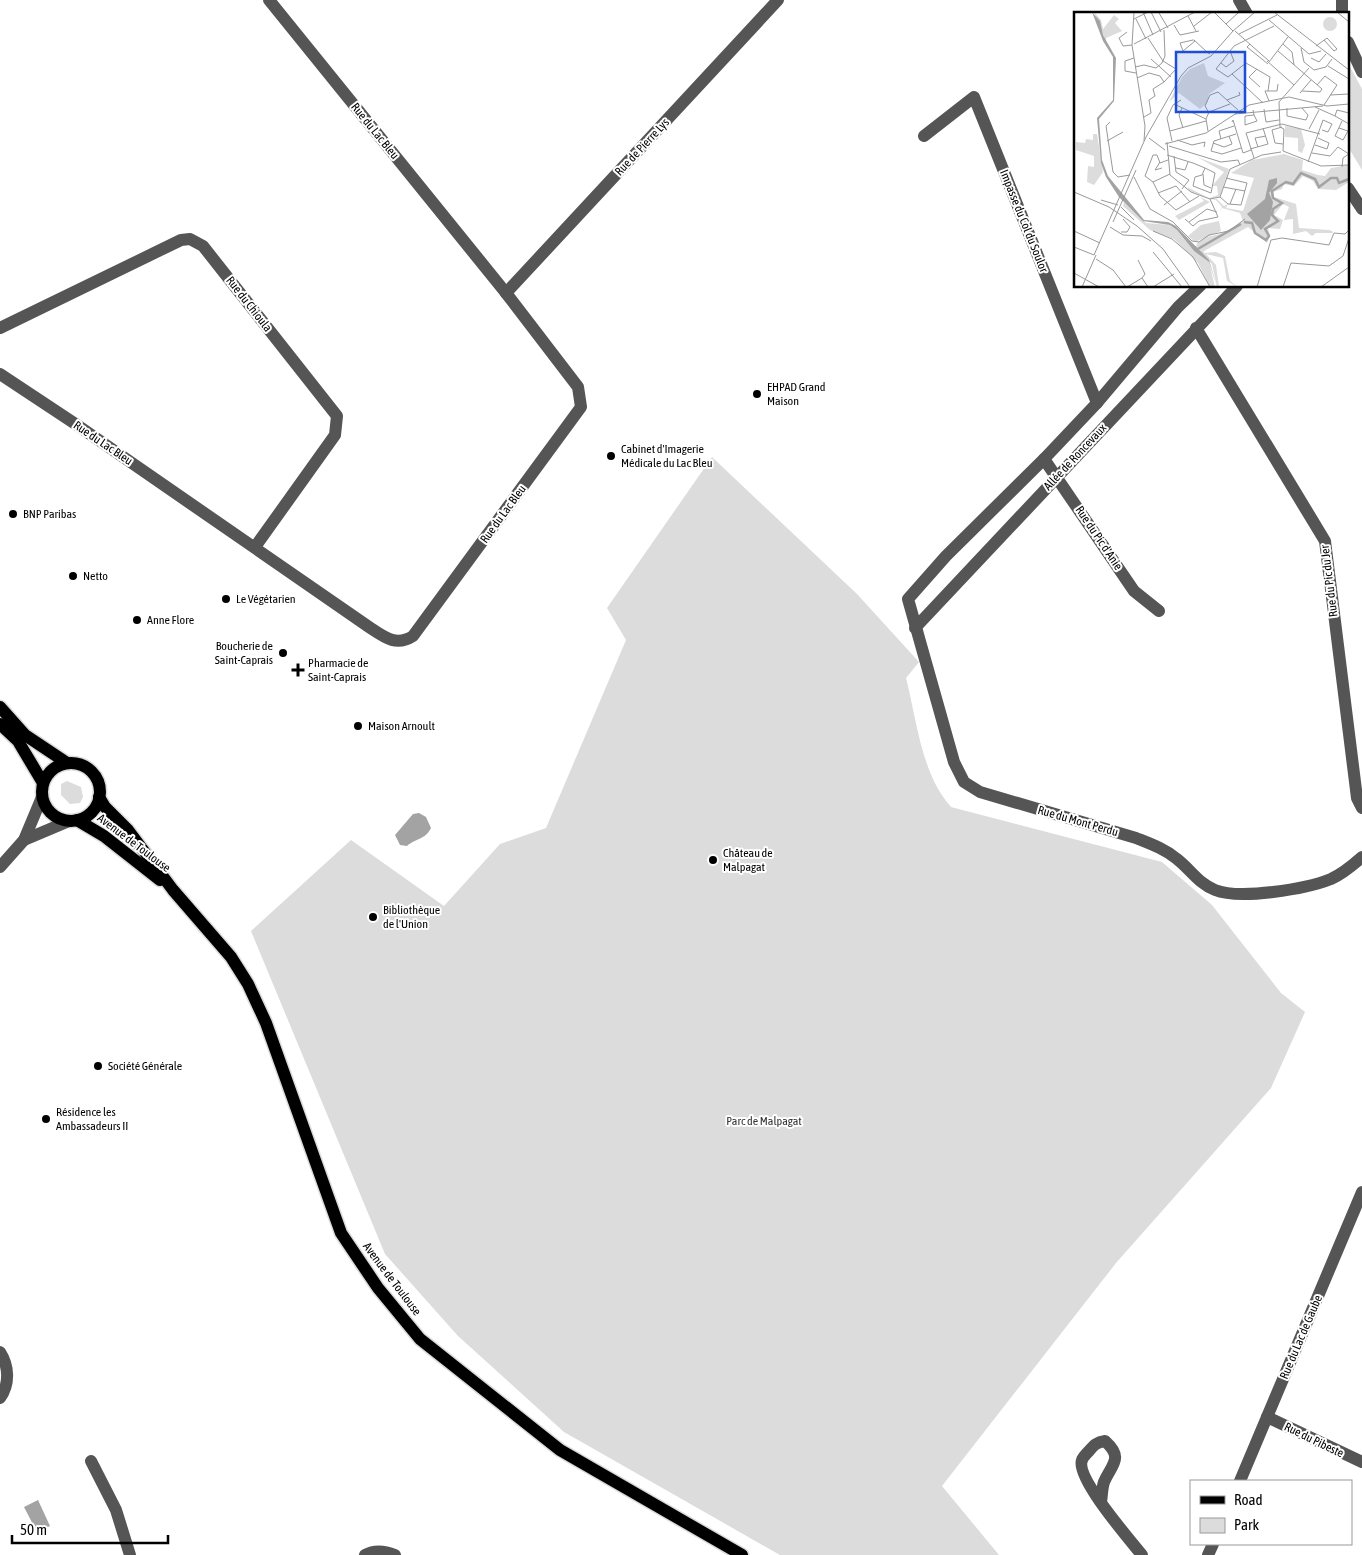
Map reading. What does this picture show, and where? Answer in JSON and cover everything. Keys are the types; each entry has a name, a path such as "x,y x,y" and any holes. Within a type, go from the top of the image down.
{"main road":[{"path":"0,707 25,735 67,763"},
{"path":"0,724 18,741 43,783"},
{"path":"67,763 79,764 93,773 98,780 99,797 96,807 88,816 74,820 55,816 49,811 42,797 43,783 48,773 57,766 67,763"},
{"name":"Avenue de Toulouse","path":"99,797 105,807 128,830 173,890 231,957 248,984 266,1023 341,1232 378,1288 420,1339 560,1450 742,1555"},
{"name":"Avenue de Toulouse","path":"74,820 104,836 173,890"}],"street":[{"name":"Rue du Lac Bleu","path":"0,374 389,640 405,641 413,636 581,407 578,387 506,293 269,0"},
{"name":"Rue de Pierre Lys","path":"506,293 778,0"},
{"path":"1239,0 1246,12"},
{"path":"1350,46 1362,72"},
{"name":"Impasse du Col du Soulor","path":"924,136 974,97 1097,403"},
{"path":"1354,190 1362,209"},
{"name":"Rue du Chioula","path":"0,328 181,240 190,239 203,246 337,416 335,435 255,547"},
{"name":"Allée de Roncevaux","path":"908,600 946,556 1044,459 1097,403 1178,307 1198,288"},
{"name":"Allée de Roncevaux","path":"915,628 1235,288"},
{"name":"Rue du Pic du Jer","path":"1196,328 1325,541 1357,798 1362,808"},
{"name":"Rue du Pic d'Anie","path":"1044,459 1134,591 1159,611"},
{"name":"Rue du Mont Perdu","path":"908,600 954,762 964,782 980,792 1153,844 1178,860 1197,879 1214,890 1237,895 1310,886 1332,878 1362,857"},
{"path":"0,867 24,840 42,797"},
{"path":"24,840 74,820"},
{"name":"Rue du Lac de Gaube","path":"1240,1480 1362,1192"},
{"path":"0,1352 8,1374 4,1392 0,1398"},
{"name":"Rue du Pibeste","path":"1267,1417 1362,1462"},
{"path":"91,1461 116,1510 130,1555"},
{"path":"1101,1502 1142,1555"},
{"path":"365,1555 372,1552 388,1552 395,1555"}],"green space":[{"path":"1350,67 1362,89 1362,170 1350,150"},
{"name":"Parc de Malpagat","path":"712,457 857,594 919,662 906,678 917,729 926,763 933,779 951,807 1162,862 1212,905 1281,993 1305,1012 1271,1088 1116,1263 942,1486 999,1555 780,1555 564,1432 458,1336 385,1254 251,931 351,840 444,906 500,844 546,828 626,640 607,608"},
{"path":"67,781 81,787 83,797 80,803 70,804 61,795 61,784"}],"shaded area":[{"path":"419,813 426,817 431,828 429,832 407,846 400,845 395,835 413,814"},
{"path":"38,1500 50,1526 37,1532 24,1507"}],"place":[{"name":"EHPAD Grand Maison","path":"757,394"},
{"name":"Cabinet d'Imagerie Médicale du Lac Bleu","path":"611,456"},
{"name":"BNP Paribas","path":"13,514"},
{"name":"Netto","path":"73,576"},
{"name":"Le Végétarien","path":"226,599"},
{"name":"Anne Flore","path":"137,620"},
{"name":"Boucherie de Saint-Caprais","path":"283,653"},
{"name":"Pharmacie de Saint-Caprais","path":"298,670"},
{"name":"Maison Arnoult","path":"358,726"},
{"name":"Château de Malpagat","path":"713,860"},
{"name":"Bibliothèque de l'Union","path":"373,917"},
{"name":"Société Générale","path":"98,1066"},
{"name":"Résidence les Ambassadeurs II","path":"46,1119"}]}
